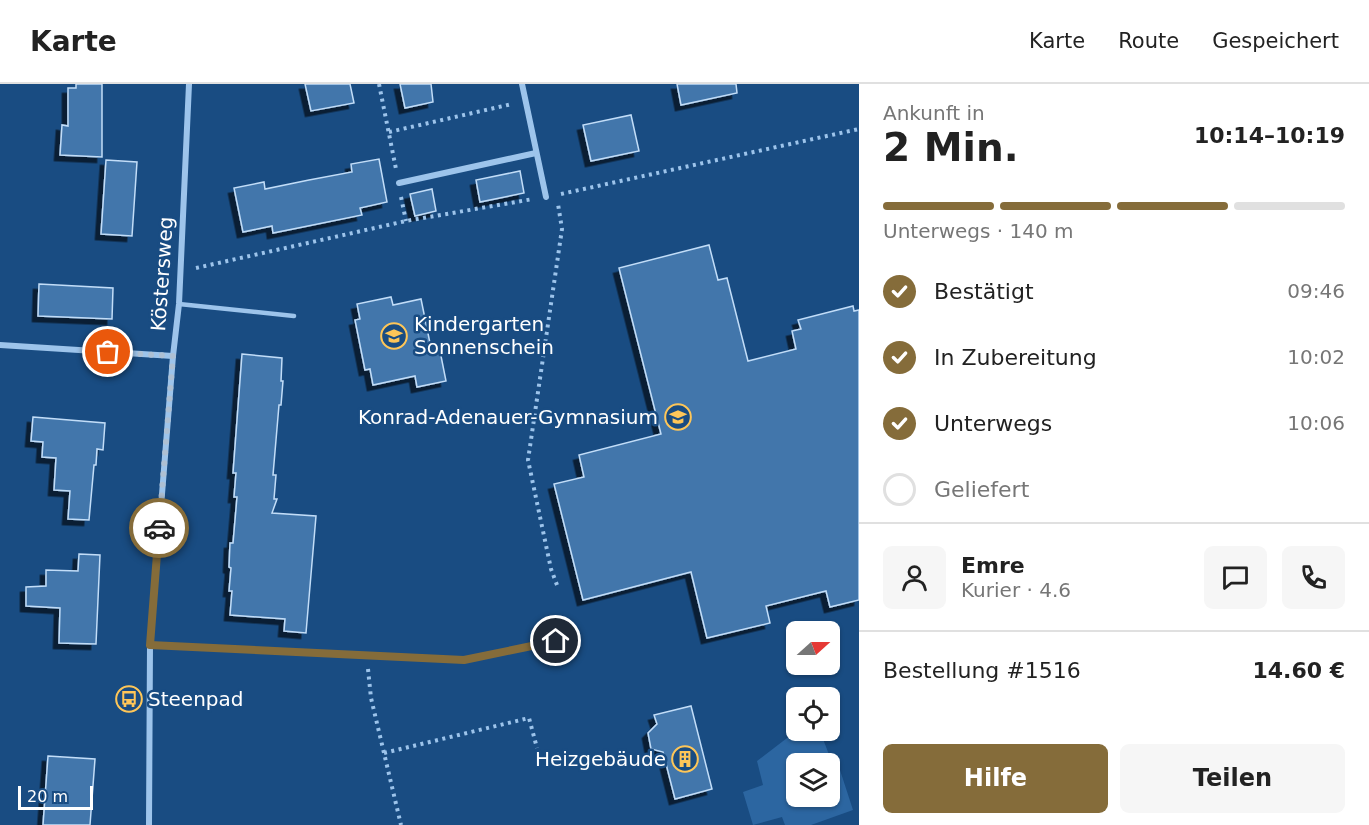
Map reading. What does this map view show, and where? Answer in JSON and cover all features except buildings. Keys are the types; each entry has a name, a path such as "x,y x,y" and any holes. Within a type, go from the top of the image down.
{"street":[{"name":"Köstersweg","path":"149,825 150,645 179,304 189,84"},
{"path":"522,84 546,197"},
{"path":"399,183 537,153"},
{"path":"0,345 173,356"},
{"path":"150,645 464,660 556,641"}],"lane":[{"path":"179,304 294,316"}],"path":[{"path":"379,84 406,221"},
{"path":"389,132 525,101"},
{"path":"557,585 551,569 528,460 562,229 557,195 859,129"},
{"path":"180,272 406,221 546,197"},
{"path":"367,656 371,698 401,825"},
{"path":"384,753 529,718 537,748"}],"shaded area":[{"path":"786,739 786,741 824,741 828,753 786,753 786,807 840,807 840,770 853,810 811,825 785,825 782,817 753,825 743,792 763,785 757,761"}],"way so far":[{"path":"108,352 173,356 159,528"}],"place":[{"name":"Kindergarten Sonnenschein","path":"394,336"},
{"name":"Konrad-Adenauer-Gymnasium","path":"678,417"},
{"name":"Steenpad","path":"129,699"},
{"name":"Heizgebäude","path":"685,759"}],"route":[{"path":"159,528 150,645 464,660 556,641"}]}
